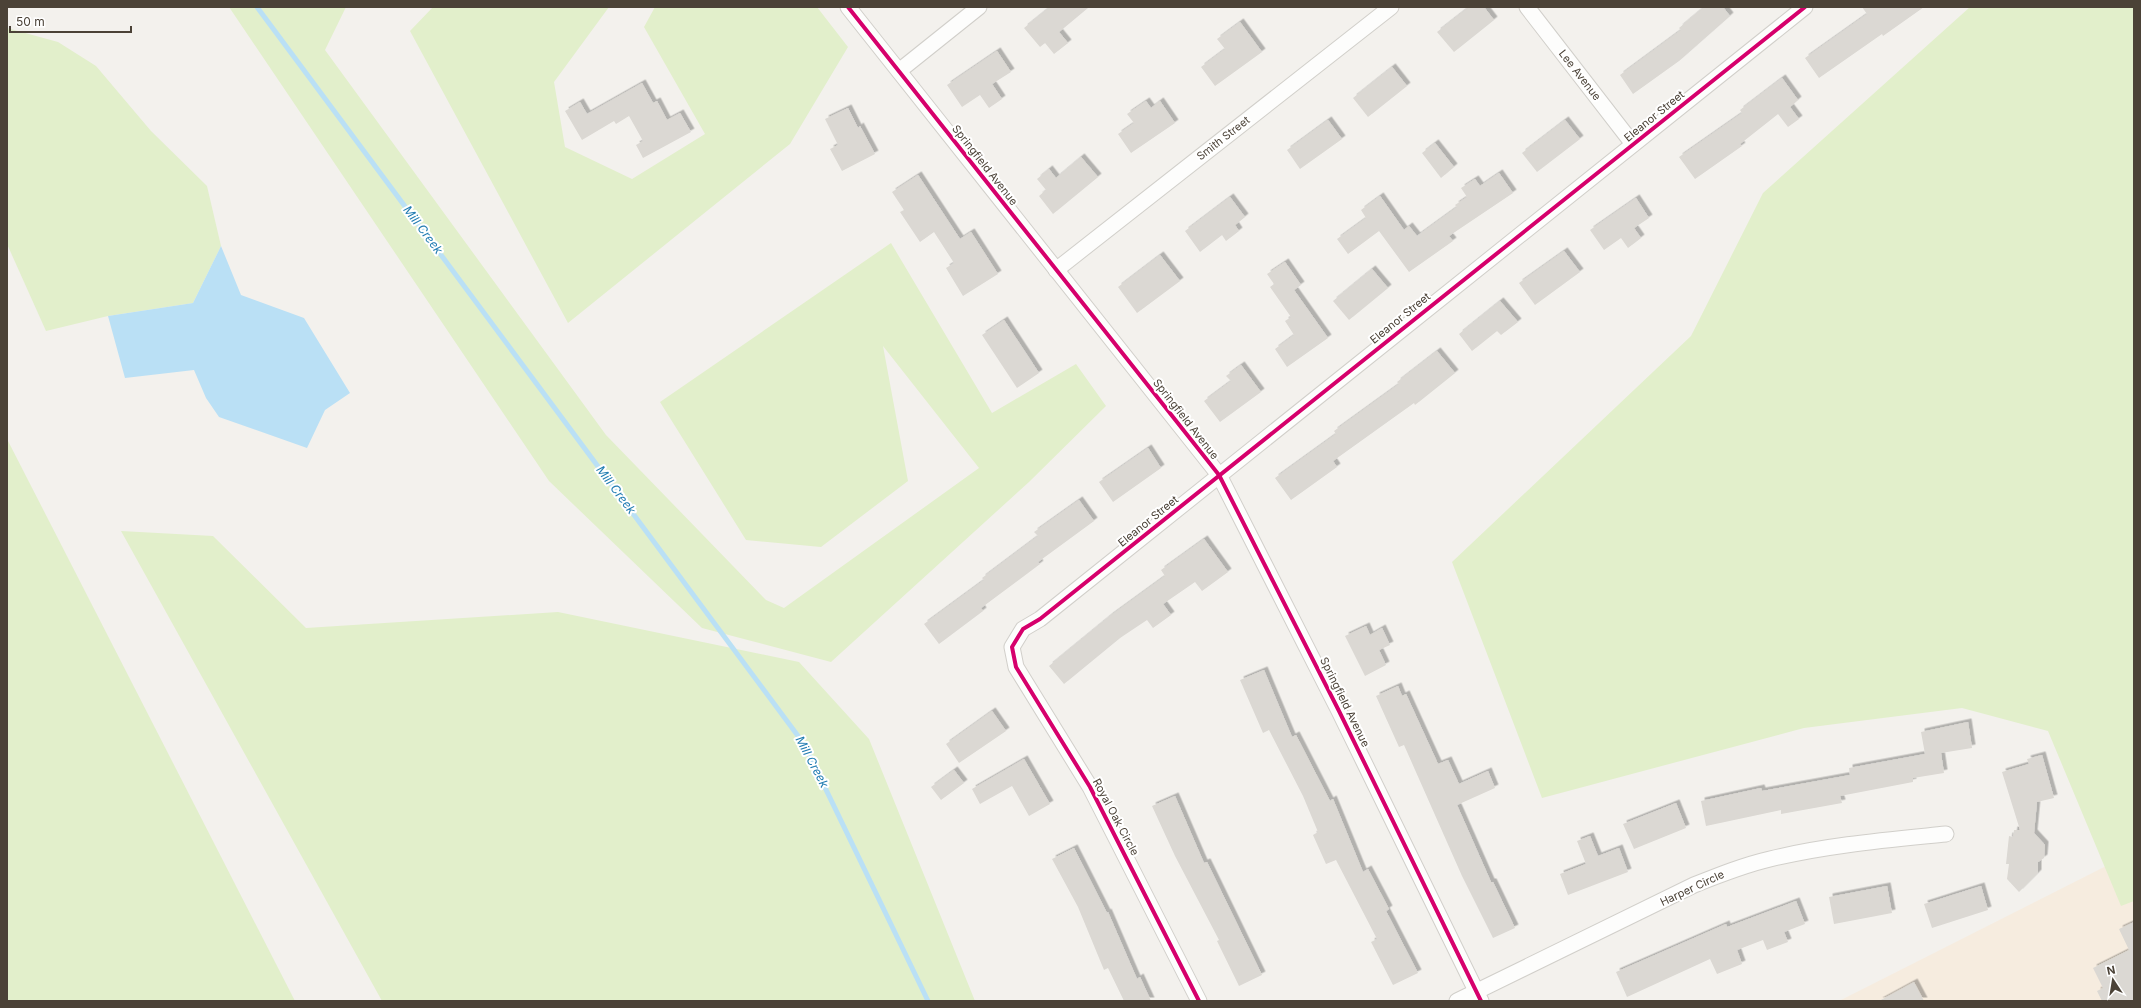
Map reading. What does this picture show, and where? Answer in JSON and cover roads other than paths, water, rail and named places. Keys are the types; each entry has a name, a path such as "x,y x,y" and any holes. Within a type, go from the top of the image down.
{"street":[{"name":"Springfield Avenue","path":"848,7 1219,475 1340,711 1479,996"},
{"path":"899,71 979,7"},
{"name":"Smith Street","path":"1056,270 1390,7"},
{"name":"Lee Avenue","path":"1527,7 1633,144"},
{"name":"Eleanor Street","path":"1012,647 1023,629 1040,619 1805,7"},
{"name":"Royal Oak Circle","path":"1012,647 1016,667 1090,786 1199,1001"},
{"name":"Harper Circle","path":"1457,1001 1479,996 1694,885 1732,870 1770,858 1867,843 1946,834"}],"water":[{"path":"221,246 241,295 304,318 350,393 325,410 307,448 219,417 206,398 194,370 125,378 108,316 193,303"}],"waterway":[{"name":"Mill Creek","path":"257,7 804,744 928,1001"}]}
